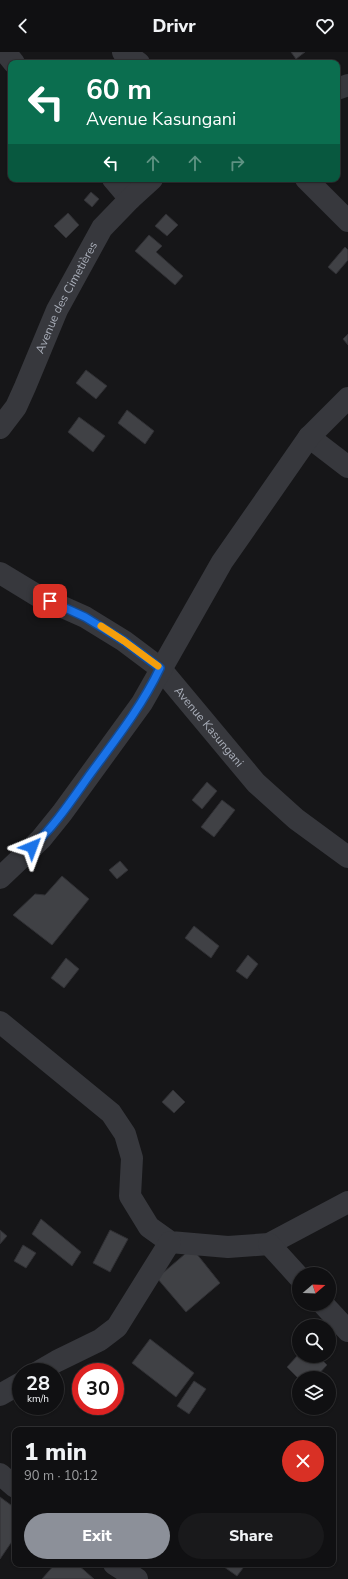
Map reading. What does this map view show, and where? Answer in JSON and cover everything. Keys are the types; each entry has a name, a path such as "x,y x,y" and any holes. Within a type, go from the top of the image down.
{"street":[{"path":"123,52 135,60"},
{"path":"116,182 130,199"},
{"name":"Avenue des Cimetières","path":"0,428 16,407 57,310 102,228 149,182"},
{"path":"309,182 348,221"},
{"path":"0,878 41,839 62,813 142,702 160,668 222,562 309,437 348,398"},
{"path":"309,437 348,467"},
{"name":"Avenue Kasungani","path":"0,573 38,596 85,617 124,641 160,668 256,783 296,819 348,857"},
{"path":"0,1022 111,1113 125,1134 132,1158 130,1196 149,1228 170,1242 228,1247 269,1244 348,1202"},
{"path":"54,1363 100,1340 117,1327 170,1242"},
{"path":"269,1244 292,1269"},
{"path":"329,1311 348,1331"},
{"path":"0,1395 12,1388"},
{"path":"0,1474 12,1484"},
{"path":"119,1567 137,1579"}],"building":[{"path":"291,52 305,52 296,59"},
{"path":"91,192 99,199 92,207 84,200"},
{"path":"68,213 79,225 66,238 54,226"},
{"path":"166,214 178,225 167,236 155,226"},
{"path":"149,235 162,246 156,252 183,276 175,285 135,251"},
{"path":"345,247 348,250 348,260 336,274 328,267"},
{"path":"348,334 348,345 343,339"},
{"path":"86,370 107,386 96,399 76,383"},
{"path":"127,410 154,431 145,444 118,423"},
{"path":"79,417 105,436 93,452 68,432"},
{"path":"207,782 217,791 202,809 192,800"},
{"path":"222,800 235,810 214,837 201,827"},
{"path":"120,861 128,870 117,879 109,870"},
{"path":"62,876 89,899 52,945 13,915 35,894 45,895"},
{"path":"194,926 219,946 211,958 185,938"},
{"path":"248,955 258,964 247,979 236,971"},
{"path":"66,958 79,969 64,988 51,978"},
{"path":"173,1090 185,1102 174,1113 162,1102"},
{"path":"41,1219 81,1252 72,1266 32,1234"},
{"path":"0,1230 7,1236 0,1244"},
{"path":"110,1230 128,1239 110,1272 93,1263"},
{"path":"23,1245 36,1253 26,1268 14,1261"},
{"path":"192,1248 220,1283 186,1312 157,1278"},
{"path":"150,1339 194,1373 176,1397 132,1363"},
{"path":"292,1362 292,1363 325,1363 327,1365 321,1371 292,1372 287,1367"},
{"path":"194,1381 206,1389 189,1414 177,1406"},
{"path":"0,1497 12,1506 12,1541 0,1559"},
{"path":"52,1567 80,1567 94,1579 42,1579"},
{"path":"224,1567 244,1567 237,1576"}],"slow traffic":[{"path":"101,626 158,666"}],"route":[{"path":"32,847 41,839 62,813 142,702 160,668 124,641 85,617 50,601"}]}
